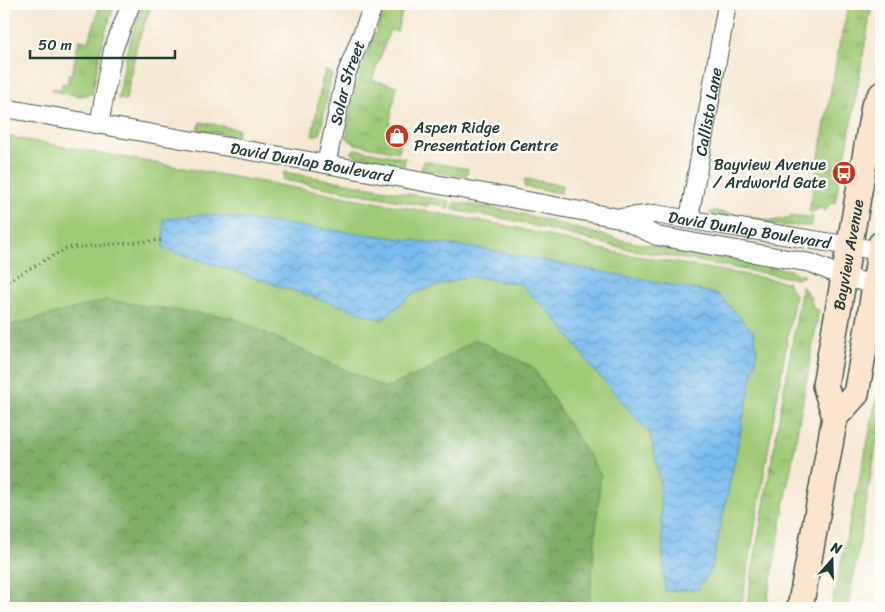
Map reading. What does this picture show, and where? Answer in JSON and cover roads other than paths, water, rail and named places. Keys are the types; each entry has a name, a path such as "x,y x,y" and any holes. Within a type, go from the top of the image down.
{"main road":[{"name":"Bayview Avenue","path":"800,608 835,417 825,385 874,106 881,95"},
{"name":"Bayview Avenue","path":"835,417 856,394 878,286 881,248"}],"street":[{"path":"99,125 113,50 131,4"},
{"name":"Solar Street","path":"326,164 346,75 374,4"},
{"name":"Callisto Lane","path":"688,219 724,4"},
{"name":"David Dunlap Boulevard","path":"4,108 326,164 619,218 656,236 811,263 844,276 878,286"},
{"name":"David Dunlap Boulevard","path":"619,218 655,214 849,245 881,248"}],"water":[{"path":"205,214 483,249 718,294 754,332 757,354 711,571 698,589 665,591 659,475 650,434 594,370 557,320 520,284 469,276 414,293 382,320 163,248 164,219"}],"place":[{"name":"Aspen Ridge Presentation Centre","path":"397,136"},
{"name":"Bayview Avenue / Ardworld Gate","path":"844,173"}]}
